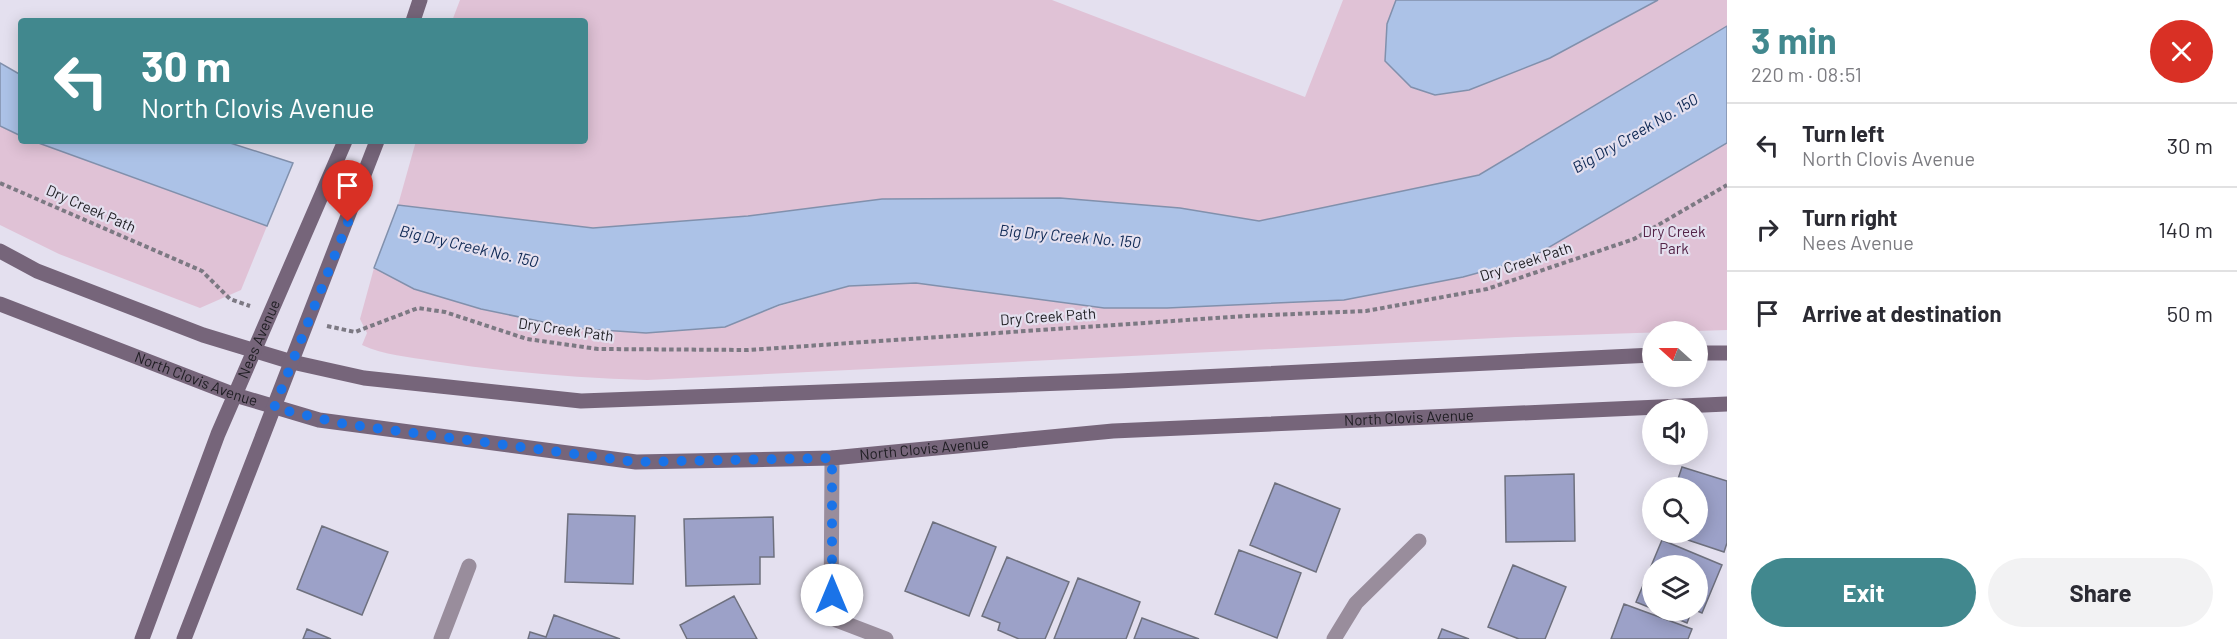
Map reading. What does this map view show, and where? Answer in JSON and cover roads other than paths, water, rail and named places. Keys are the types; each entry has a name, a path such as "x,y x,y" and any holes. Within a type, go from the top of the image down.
{"main road":[{"name":"Nees Avenue","path":"142,639 235,395 344,144"},
{"path":"184,639 376,144"},
{"path":"0,250 48,275 203,335 292,362 364,378 582,401 1118,381 1642,356"},
{"name":"North Clovis Avenue","path":"0,304 274,408 344,424 636,462 832,458 1113,431 1727,404"},
{"path":"1708,353 1727,353"}],"street":[{"path":"832,458 831,618 886,639"},
{"path":"1334,639 1356,603 1419,541"},
{"path":"441,639 470,566"}],"water":[{"path":"1396,0 1658,0 1550,58 1469,90 1435,95 1411,87 1385,61 1387,24"},
{"name":"Big Dry Creek No. 150","path":"1727,26 1727,143 1529,259 1463,277 1344,300 1167,308 1104,308 916,283 849,286 779,305 725,327 646,333 572,328 481,309 414,289 374,268 398,205 593,228 748,216 882,199 1060,198 1180,208 1259,221 1479,175"},
{"path":"0,63 18,73 18,135 0,126"},
{"path":"41,144 233,144 293,163 267,226"}],"park label":[{"name":"Dry Creek Park","path":"1674,240"}]}
